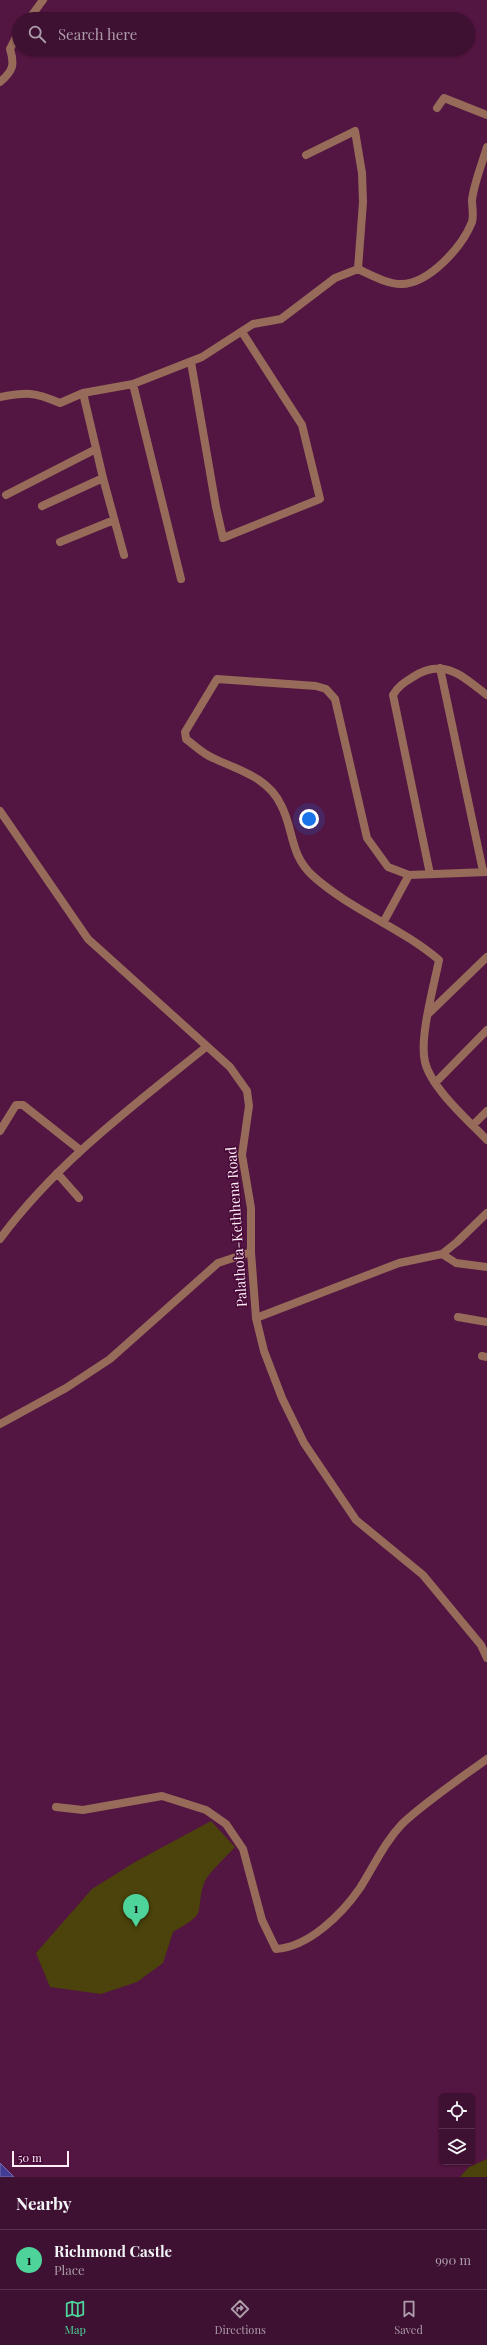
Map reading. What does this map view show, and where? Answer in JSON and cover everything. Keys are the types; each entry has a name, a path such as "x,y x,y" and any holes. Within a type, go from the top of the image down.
{"street":[{"path":"34,12 43,0"},
{"path":"12,45 10,49 12,56"},
{"path":"0,82 11,73 14,62 12,56"},
{"path":"437,108 444,98 487,115"},
{"path":"306,155 354,130 362,173 363,202 358,269"},
{"path":"0,397 20,393 38,394 60,403 83,393 133,384 202,357 253,324 281,319 335,278 358,269 392,283 402,284 414,282 429,275 444,263 472,221 472,200 487,147"},
{"path":"190,362 223,538 320,499 302,425 242,332"},
{"path":"133,384 181,579"},
{"path":"83,393 103,478 124,555"},
{"path":"6,495 96,449"},
{"path":"42,506 103,478"},
{"path":"60,542 114,520"},
{"path":"440,668 485,871 409,875 388,867 368,838 335,700 326,689 316,686 217,679 184,732 186,739 211,757 254,775 262,782 281,804 292,843 299,857 311,874 331,891 421,944 439,960 428,1014 424,1044 425,1062 435,1083 487,1140"},
{"path":"430,874 393,695 397,687 424,670 440,668 456,672 487,695"},
{"name":"Palathota-Kethhena Road","path":"0,811 88,939 230,1068 247,1091 250,1106 242,1155 251,1208 251,1252 256,1318 264,1351 282,1398 304,1442 356,1520 423,1574 481,1645 487,1658"},
{"path":"383,922 409,875"},
{"path":"428,1014 487,957"},
{"path":"435,1083 487,1030"},
{"path":"0,1239 14,1219 80,1150 206,1047"},
{"path":"0,1130 16,1105 23,1105 80,1150"},
{"path":"473,1125 487,1111"},
{"path":"57,1173 79,1198"},
{"path":"256,1318 399,1263 442,1254 458,1242 487,1214"},
{"path":"0,1424 66,1388 110,1358 218,1263 251,1252"},
{"path":"442,1254 456,1263 487,1267"},
{"path":"458,1317 487,1322"},
{"path":"56,1807 83,1810 162,1796 206,1810 226,1824 243,1848 262,1920 276,1948 288,1948 310,1936 340,1912 359,1888 378,1856 402,1824 487,1759"}],"shaded area":[{"path":"211,1821 235,1847 206,1879 201,1893 199,1912 192,1920 173,1932 163,1963 137,1982 101,1994 50,1987 36,1953 92,1889 135,1862"},
{"path":"487,2159 487,2177 460,2177 469,2167"},
{"path":"0,2163 14,2177 0,2177"}],"place":[{"name":"Richmond Castle","path":"136,1927"}]}
